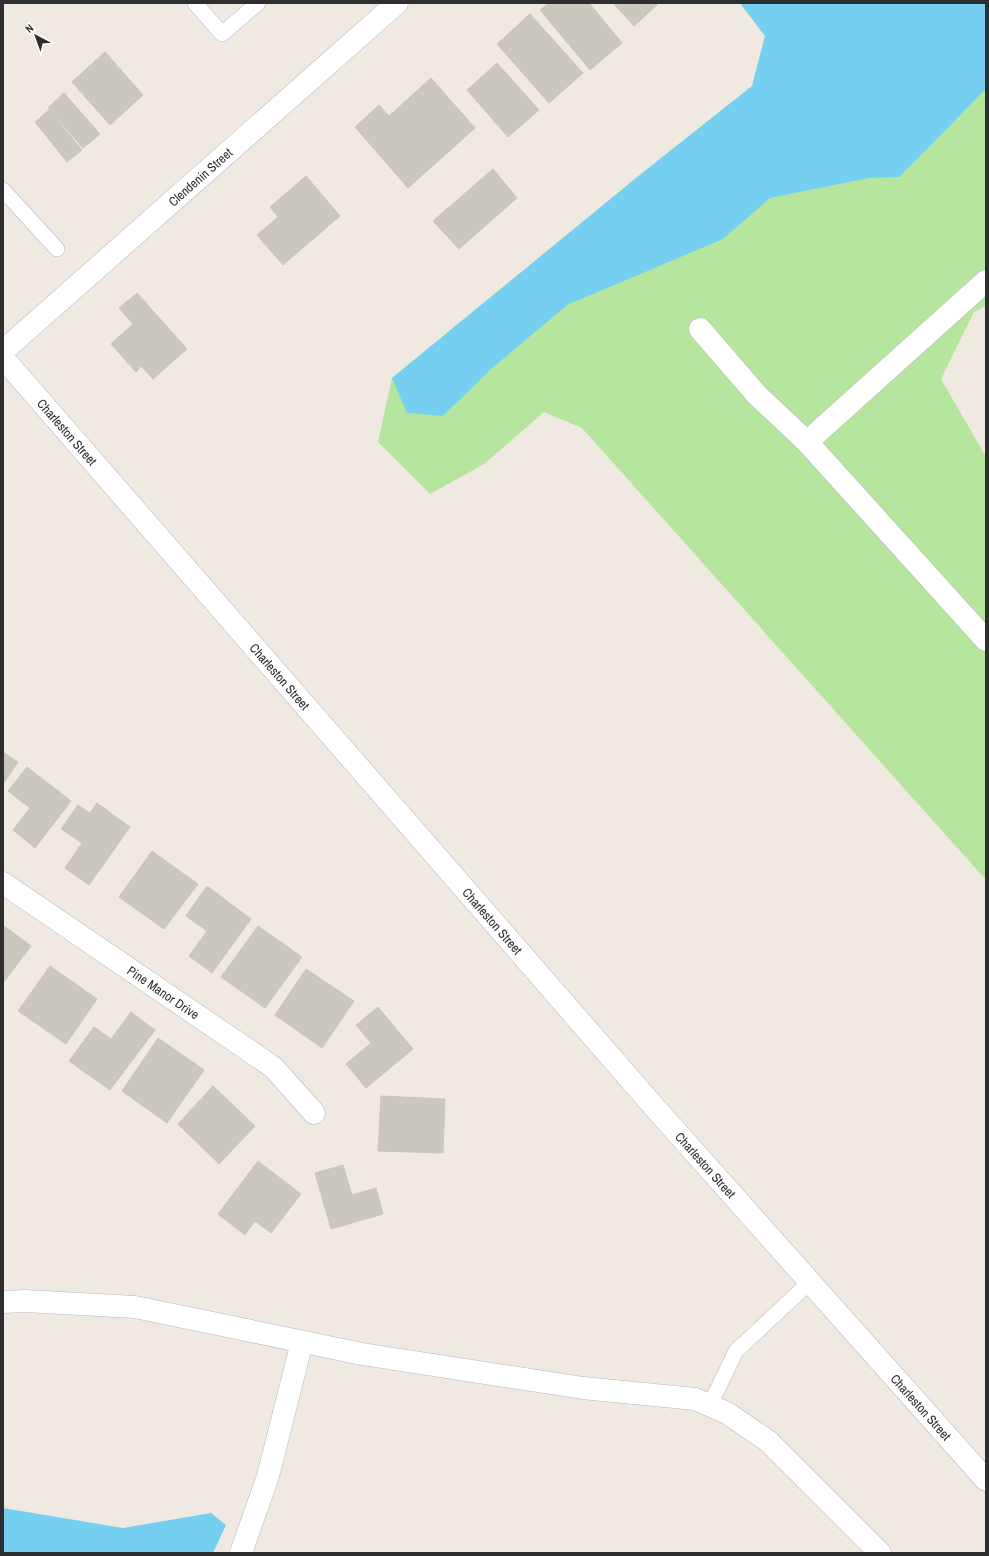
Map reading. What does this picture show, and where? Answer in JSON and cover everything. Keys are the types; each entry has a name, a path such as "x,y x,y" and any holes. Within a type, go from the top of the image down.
{"street":[{"name":"Clendenin Street","path":"3,351 397,3"},
{"path":"807,442 986,281"},
{"path":"700,329 757,395 807,442 986,640"},
{"name":"Charleston Street","path":"3,358 656,1109 986,1480"},
{"name":"Pine Manor Drive","path":"3,884 273,1067 314,1113"},
{"path":"3,1302 24,1300 135,1307 362,1354 575,1386 695,1399 727,1413 768,1441 880,1553"},
{"path":"241,1553 268,1476 302,1342"}],"lane":[{"path":"195,3 222,34 258,3"},
{"path":"3,190 57,249"},
{"path":"710,1406 736,1351 810,1282"}],"green space":[{"path":"740,3 986,3 986,306 974,312 941,379 986,457 986,880 582,428 544,412 484,464 430,494 378,442 392,378 641,174 752,86 765,36"}],"water":[{"path":"740,3 986,3 986,89 899,177 869,178 770,198 723,239 567,305 490,370 443,416 407,413 392,378 641,174 752,86 765,36"},
{"path":"3,1508 123,1528 211,1513 226,1525 213,1553 3,1553"}],"building":[{"path":"549,3 589,3 622,43 590,70 540,10"},
{"path":"613,3 659,3 634,26"},
{"path":"530,14 583,73 549,103 497,44"},
{"path":"105,52 143,95 110,125 72,82"},
{"path":"497,63 539,110 508,137 467,90"},
{"path":"431,78 475,128 408,188 355,127 379,105 389,116"},
{"path":"64,93 100,134 83,148 48,108"},
{"path":"49,110 82,150 67,162 35,122"},
{"path":"493,169 517,198 459,249 433,221"},
{"path":"306,176 340,216 283,265 257,235 278,217 270,207"},
{"path":"137,293 187,349 153,379 141,366 136,372 111,344 133,324 119,308"},
{"path":"3,752 18,762 3,784"},
{"path":"27,767 71,801 35,848 13,830 30,808 8,791"},
{"path":"97,803 130,827 89,885 65,868 82,843 61,829 78,805 90,813"},
{"path":"152,851 198,884 164,929 119,897"},
{"path":"207,886 251,919 212,973 189,956 207,931 186,916"},
{"path":"3,925 31,946 3,983"},
{"path":"258,926 302,957 265,1008 221,977"},
{"path":"50,966 97,999 66,1044 18,1011"},
{"path":"306,969 354,1001 322,1048 275,1015"},
{"path":"378,1007 413,1049 366,1088 346,1064 371,1043 356,1025"},
{"path":"131,1012 155,1030 110,1090 69,1061 94,1027 111,1039"},
{"path":"158,1038 204,1070 167,1123 122,1091"},
{"path":"213,1086 255,1126 219,1164 178,1124"},
{"path":"381,1096 445,1099 443,1153 378,1151"},
{"path":"258,1161 301,1194 271,1233 255,1221 245,1235 218,1214"},
{"path":"343,1165 352,1195 376,1188 383,1214 331,1229 315,1173"}]}
